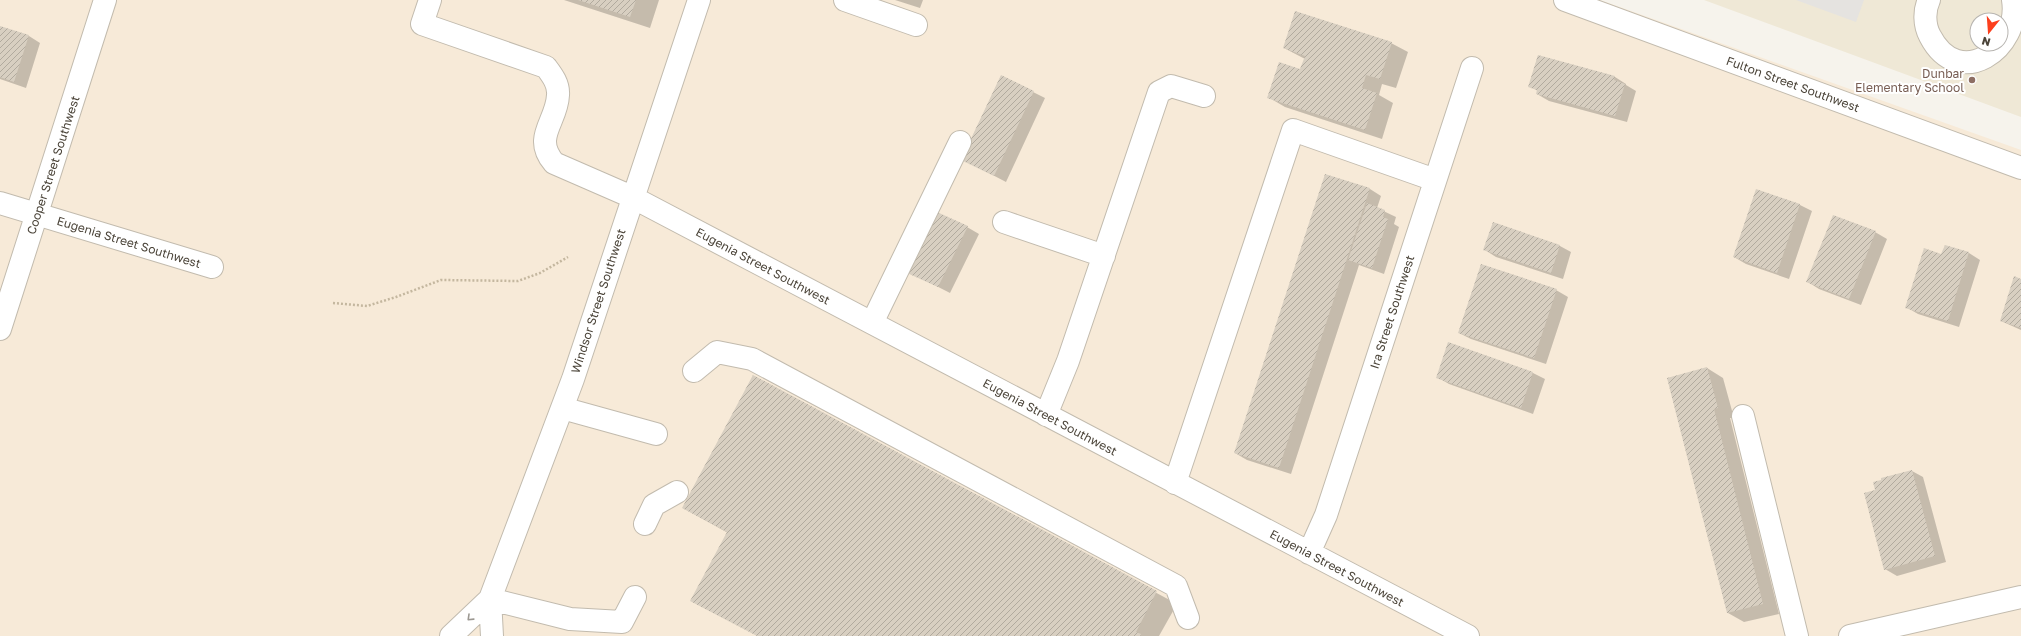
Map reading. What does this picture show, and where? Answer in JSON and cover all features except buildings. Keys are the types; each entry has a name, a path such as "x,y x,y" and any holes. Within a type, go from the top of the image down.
{"street":[{"name":"Cooper Street Southwest","path":"0,329 105,0"},
{"name":"Eugenia Street Southwest","path":"430,0 422,24 546,67 555,80 558,95 544,144 546,154 554,163 632,197 1468,636"},
{"name":"Windsor Street Southwest","path":"492,636 490,600 562,408 699,0"},
{"path":"845,0 916,25"},
{"name":"Fulton Street Southwest","path":"1565,0 2021,168"},
{"path":"1925,1 1927,25 1934,45 1945,54 1958,61 1972,63 1986,61 2015,46 2017,16 2013,0"},
{"name":"Ira Street Southwest","path":"1309,553 1326,515 1472,68"},
{"path":"1046,415 1068,361 1159,92 1172,86 1204,96"},
{"path":"1175,483 1293,130 1435,180"},
{"path":"872,323 960,142"},
{"name":"Eugenia Street Southwest","path":"0,203 212,267"},
{"path":"1004,222 1104,256"},
{"path":"694,371 717,352 752,359 1176,586 1188,618"},
{"path":"562,408 656,434"},
{"path":"1743,416 1797,636"},
{"path":"646,524 654,505 677,492"},
{"path":"1850,636 2021,597"},
{"path":"490,600 570,619 622,622 634,598"},
{"name":"Windsor Street Southwest","path":"451,636 490,600"}],"path":[{"path":"332,303 367,306 396,298 441,280 518,281 540,273 568,257"}],"shaded area":[{"path":"0,0 1600,0 2021,150 2021,636 0,636"},
{"name":"Dunbar Elementary School","path":"1704,0 2021,0 2021,117"},
{"path":"1796,0 1864,0 1856,22"}],"place":[{"name":"Dunbar Elementary School","path":"1972,80"}]}
